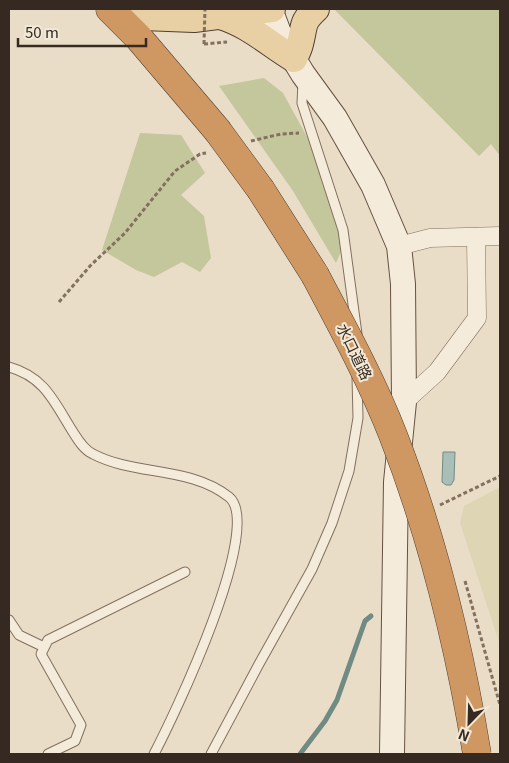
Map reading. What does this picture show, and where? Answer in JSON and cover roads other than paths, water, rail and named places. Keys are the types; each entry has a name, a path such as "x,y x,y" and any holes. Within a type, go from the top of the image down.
{"highway":[{"name":"水口道路","path":"111,9 138,37 185,92 213,141 261,190 314,274 353,347 393,433 426,526 459,659 477,754"}],"main road":[{"path":"111,9 143,17 194,19 213,12 270,9"},
{"path":"299,66 302,28 307,17 316,9"},
{"path":"213,12 249,28 299,66"}],"street":[{"path":"270,9 281,38 335,118 373,185 399,246 403,284 404,402 396,482 392,754"},
{"path":"399,246 430,238 500,236"},
{"path":"404,402 437,372 477,318 476,237"}],"lane":[{"path":"210,754 312,569 332,523 349,471 358,418 357,330 343,230 302,103 299,66"},
{"path":"9,367 32,376 42,385 78,441 91,453 113,462 188,478 213,487 231,498 238,512 238,530 230,569 204,644 170,724 154,754"},
{"path":"48,754 75,740 81,726 42,654 48,640 185,572"},
{"path":"9,620 19,635 44,647"}],"water":[{"path":"443,452 455,452 454,480 451,485 446,485 442,482"}],"waterway":[{"path":"300,754 325,721 337,700 365,621 371,616"}]}
